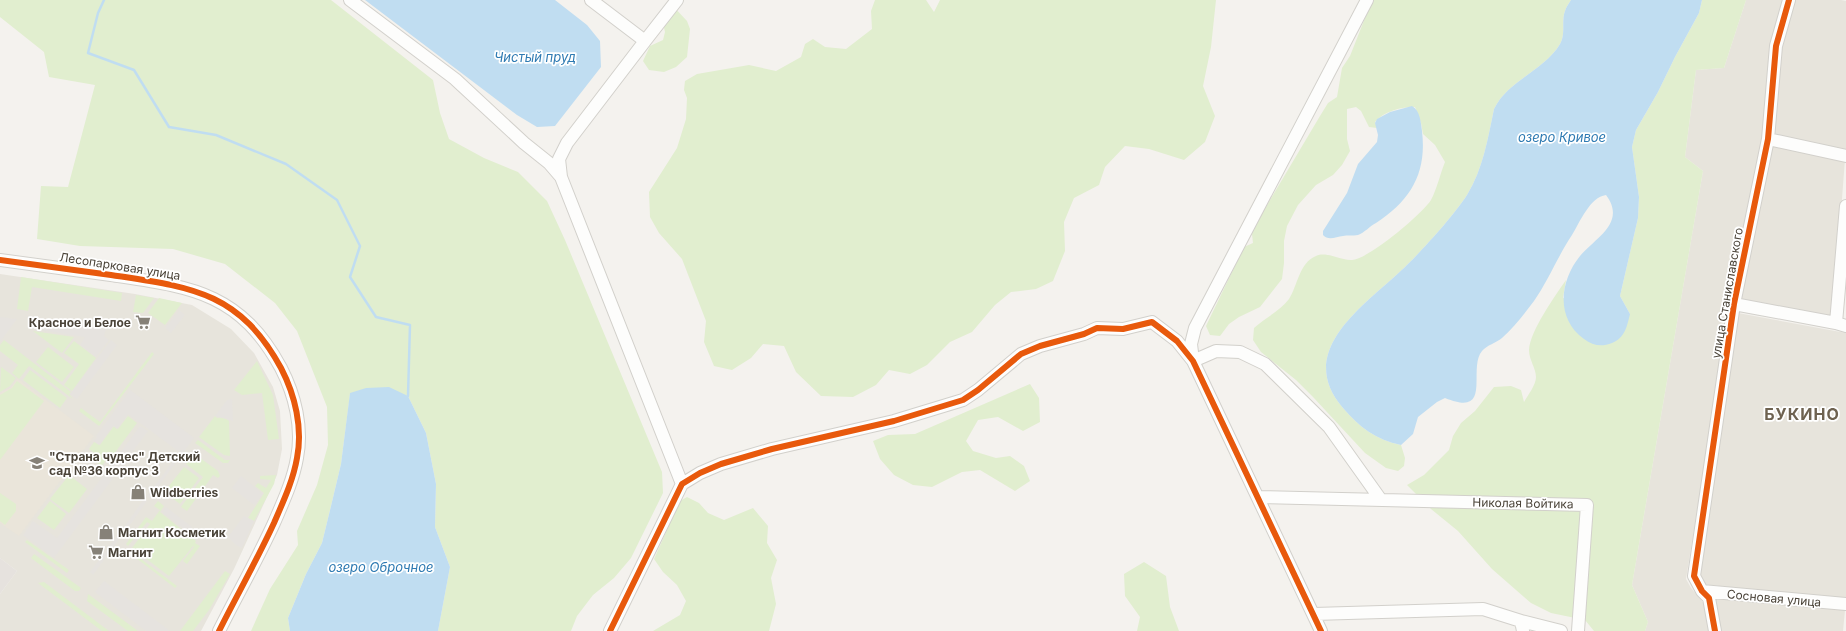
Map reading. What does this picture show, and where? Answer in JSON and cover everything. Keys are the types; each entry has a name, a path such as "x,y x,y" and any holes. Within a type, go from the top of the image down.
{"street":[{"path":"350,0 455,80 524,143 549,163 561,177"},
{"path":"591,0 645,42"},
{"path":"677,0 567,144 559,159 561,177 682,484"},
{"path":"1193,361 1191,344 1195,328 1367,0"},
{"name":"улица Станиславского","path":"1715,631 1709,598 1702,591 1694,576 1734,304 1768,139 1776,46 1789,0"},
{"path":"1768,139 1846,156"},
{"path":"1734,304 1841,324 1846,206"},
{"name":"Лесопарковая улица","path":"0,260 166,283 203,293 223,303 242,317 257,332 273,353 286,377 293,397 300,437 298,457 286,496 219,631"},
{"path":"610,631 682,484 700,473 735,460 772,449 894,421 963,400 978,390 1021,354 1040,346 1084,334 1097,328 1123,328 1152,322 1177,341 1193,361 1322,631"},
{"path":"1193,361 1216,351 1240,352 1265,364 1329,427 1381,500"},
{"path":"1258,497 1381,500"},
{"name":"Николая Войтика","path":"1381,500 1587,505 1578,631"},
{"name":"Сосновая улица","path":"1702,591 1846,604"},
{"path":"1314,614 1483,609 1522,626 1561,631"}],"shaded area":[{"path":"1746,0 1785,0 1765,139 1730,305 1686,579 1691,588 1705,605 1711,631 1645,631 1648,622 1632,585 1703,171 1685,157 1696,70 1724,68"},
{"path":"1793,0 1846,1 1846,150 1773,135 1778,59"},
{"path":"1772,144 1845,159 1833,317 1739,299"},
{"path":"0,274 135,294 192,305 231,329 254,353 273,387 280,411 282,449 277,475 234,569 201,631 0,631 0,594 17,571 0,558"},
{"path":"179,310 185,315 171,333 165,328"},
{"path":"1738,313 1846,333 1846,601 1703,584 1698,575"},
{"path":"29,316 106,329 104,336 109,340 96,357 80,345 85,337 32,329"},
{"path":"0,317 17,319 0,342"},
{"path":"111,340 117,345 77,399 70,394"},
{"path":"17,378 94,436 19,536 0,523 0,393 11,387"},
{"path":"130,390 194,438 182,454 128,414 117,429 113,426 99,445 94,441 97,437 96,436"},
{"path":"232,399 233,421 215,416 227,400"},
{"path":"140,426 148,431 54,558 23,535 33,521 57,538"},
{"path":"177,456 179,458 150,498 147,496"},
{"path":"241,476 263,494 254,505 232,488"},
{"path":"144,499 147,501 125,532 122,530"},
{"path":"166,507 192,527 188,532 162,512"},
{"path":"244,516 254,521 242,548 236,545 228,537"},
{"path":"119,533 122,535 93,575 90,572"},
{"path":"0,558 17,571 0,594"},
{"path":"104,581 170,631 146,631 95,592"},
{"path":"1714,596 1845,610 1843,631 1720,631"}],"green space":[{"path":"0,0 331,0 433,80 440,113 449,139 484,158 518,172 547,201 565,240 662,472 663,493 631,558 614,578 593,595 577,616 571,631 438,631 450,567 435,527 436,484 426,433 408,396 350,394 341,464 322,543 306,574 288,618 290,631 251,631 270,589 298,545 297,531 317,485 328,445 327,407 297,331 275,303 225,264 173,249 80,246 37,239 41,186 68,187 95,85 49,77 44,52 0,17"},
{"path":"875,0 926,0 934,12 940,0 1216,0 1211,47 1203,86 1215,116 1205,142 1184,160 1149,149 1125,146 1105,167 1099,185 1074,198 1064,222 1065,251 1053,281 1036,289 1011,292 995,305 972,332 950,342 927,365 910,374 889,370 876,385 853,397 821,396 796,372 784,346 763,344 751,358 732,370 714,366 704,342 706,321 682,259 659,233 650,217 649,192 677,148 686,119 687,98 684,90 685,81 697,74 749,65 776,71 801,57 805,44 813,39 825,47 846,49 872,29 871,11"},
{"path":"1374,0 1571,0 1564,15 1563,36 1560,44 1536,69 1508,90 1494,109 1481,164 1473,185 1462,203 1417,255 1358,310 1343,327 1331,346 1326,365 1329,386 1343,408 1362,427 1384,440 1401,445 1405,458 1404,466 1398,471 1386,468 1365,453 1296,380 1261,352 1253,340 1254,328 1289,299 1302,269 1310,259 1320,255 1329,255 1348,260 1360,258 1407,225 1426,207 1431,200 1445,162 1435,145 1423,134 1421,123 1415,107 1388,112 1375,122 1377,128 1369,127 1361,111 1356,107 1347,109 1347,139 1350,151 1342,165 1333,175 1316,185 1298,205 1287,226 1284,241 1282,279 1260,307 1239,317 1229,324 1220,336 1210,335 1206,326 1244,247 1253,243 1252,234 1254,227 1328,103 1337,97 1342,68 1350,56 1367,13"},
{"path":"1702,0 1746,0 1724,68 1696,70 1685,157 1703,171 1632,585 1648,622 1645,631 1594,631 1585,620 1551,613 1531,603 1492,569 1458,531 1431,509 1407,485 1424,475 1449,450 1453,436 1461,423 1475,411 1494,387 1511,386 1521,390 1524,402 1536,380 1535,370 1529,354 1530,342 1538,324 1566,280 1563,298 1630,314 1620,296 1638,218 1639,197 1632,147 1636,130 1658,92 1699,13"},
{"path":"672,5 687,21 690,29 687,57 676,67 664,72 649,70 643,61 650,46 663,40 665,32 662,19"},
{"path":"21,277 122,293 121,301 32,287 28,311 17,309"},
{"path":"136,295 154,298 143,313 133,312"},
{"path":"159,298 182,303 165,325 148,313"},
{"path":"33,331 74,337 62,353"},
{"path":"4,340 71,392 69,394 73,399 29,366 19,379 12,373 18,365 0,351 0,345"},
{"path":"74,341 96,358 72,391 64,385 79,364 64,353"},
{"path":"48,347 74,367 62,382 36,362"},
{"path":"152,352 154,354 99,426 79,411 81,408 100,422"},
{"path":"257,361 273,395 279,439 268,440 262,393 242,395 234,390"},
{"path":"1,367 16,378 10,386 0,392"},
{"path":"30,370 67,398 60,408 23,380"},
{"path":"17,381 44,401 0,460 0,395 12,388"},
{"path":"1030,384 1039,398 1040,422 1023,431 998,417 978,420 966,441 973,451 996,458 1010,456 1024,466 1030,481 1015,491 980,470 962,472 932,487 913,485 894,475 880,459 873,441 888,435 915,434"},
{"path":"128,416 137,423 108,462 106,460 102,466 93,460 97,455 89,449 94,442 100,445 114,426 118,429"},
{"path":"215,416 217,418 224,417 229,421 230,456 224,455 199,437"},
{"path":"198,440 225,460 230,460 228,463 223,463 195,443"},
{"path":"192,455 196,455 218,471 220,476 218,478 213,475 187,511 181,507 203,477 186,464"},
{"path":"184,467 199,478 180,504 164,492"},
{"path":"69,475 87,489 69,513 50,499"},
{"path":"276,475 274,484 254,521 248,518 264,493 255,486 258,483 266,488 271,480 260,479 260,476"},
{"path":"0,493 16,504 16,511 5,525 0,521"},
{"path":"687,497 699,503 708,513 724,520 753,508 768,526 767,543 777,560 771,578 776,604 769,631 653,631 680,615 686,601 677,585 663,572 654,559 680,501"},
{"path":"50,501 66,514 54,530 37,518"},
{"path":"158,501 164,506 160,512 196,541 195,543 200,546 187,564 183,561 194,547 193,546 169,576 132,548 150,524 147,522 128,546 126,544 146,517 152,521 160,510 154,506"},
{"path":"27,540 69,570 67,573 25,542"},
{"path":"128,549 177,586 175,588 127,551"},
{"path":"34,554 81,588 79,591 75,591 31,558"},
{"path":"1144,562 1166,576 1170,607 1179,631 1137,631 1140,617 1125,596 1124,574"},
{"path":"225,571 230,574 209,610 193,631 180,631"},
{"path":"44,582 109,631 102,631 38,583"},
{"path":"88,594 138,631 128,631 87,601"}],"water":[{"name":"Чистый пруд","path":"365,0 555,0 587,25 600,41 601,67 555,126 537,127 517,115"},
{"name":"озеро Кривое","path":"1571,0 1702,0 1699,13 1658,92 1636,130 1632,147 1639,197 1638,218 1620,296 1630,314 1625,331 1620,338 1612,343 1605,345 1594,344 1584,339 1575,331 1565,311 1565,288 1573,266 1586,249 1600,236 1611,222 1613,214 1612,205 1606,195 1595,200 1590,205 1539,293 1527,310 1502,338 1482,351 1478,359 1474,397 1469,402 1460,402 1445,398 1437,402 1418,417 1413,434 1401,445 1384,440 1369,432 1355,421 1343,408 1329,386 1326,365 1331,346 1343,327 1358,310 1417,255 1462,203 1473,185 1481,164 1494,109 1508,90 1536,69 1560,44 1563,36 1564,15"},
{"path":"1412,106 1417,110 1420,117 1423,146 1419,173 1407,195 1399,205 1360,234 1332,238 1325,237 1323,235 1323,231 1347,193 1358,164 1377,142 1378,135 1375,123 1377,119 1390,112"},
{"name":"озеро Оброчное","path":"389,387 408,396 426,433 436,484 435,527 450,567 438,631 290,631 288,618 306,574 322,543 341,464 350,393 366,388"}],"waterway":[{"path":"104,0 98,13 88,53 134,70 169,127 216,135 286,164 337,200 360,246 350,277 376,317 410,325 408,396"}],"cycle path":[{"path":"1715,631 1709,598 1702,591 1694,576 1734,304 1768,139 1776,46 1789,0"},
{"path":"0,260 139,279 188,289 210,297 230,308 248,323 265,342 281,368 294,400 298,423 299,447 295,467 274,523 219,631"},
{"path":"610,631 682,484 700,473 721,464 772,449 894,421 963,400 978,390 1021,354 1040,346 1084,334 1097,328 1123,329 1152,322 1177,341 1193,361 1321,631"}],"place":[{"name":"Красное и Белое","path":"143,322"},
{"name":"\"Страна чудес\" Детский сад №36 корпус 3","path":"37,463"},
{"name":"Wildberries","path":"138,492"},
{"name":"Магнит Косметик","path":"106,532"},
{"name":"Магнит","path":"96,552"}],"district":[{"name":"БУКИНО","path":"1802,414"}]}
